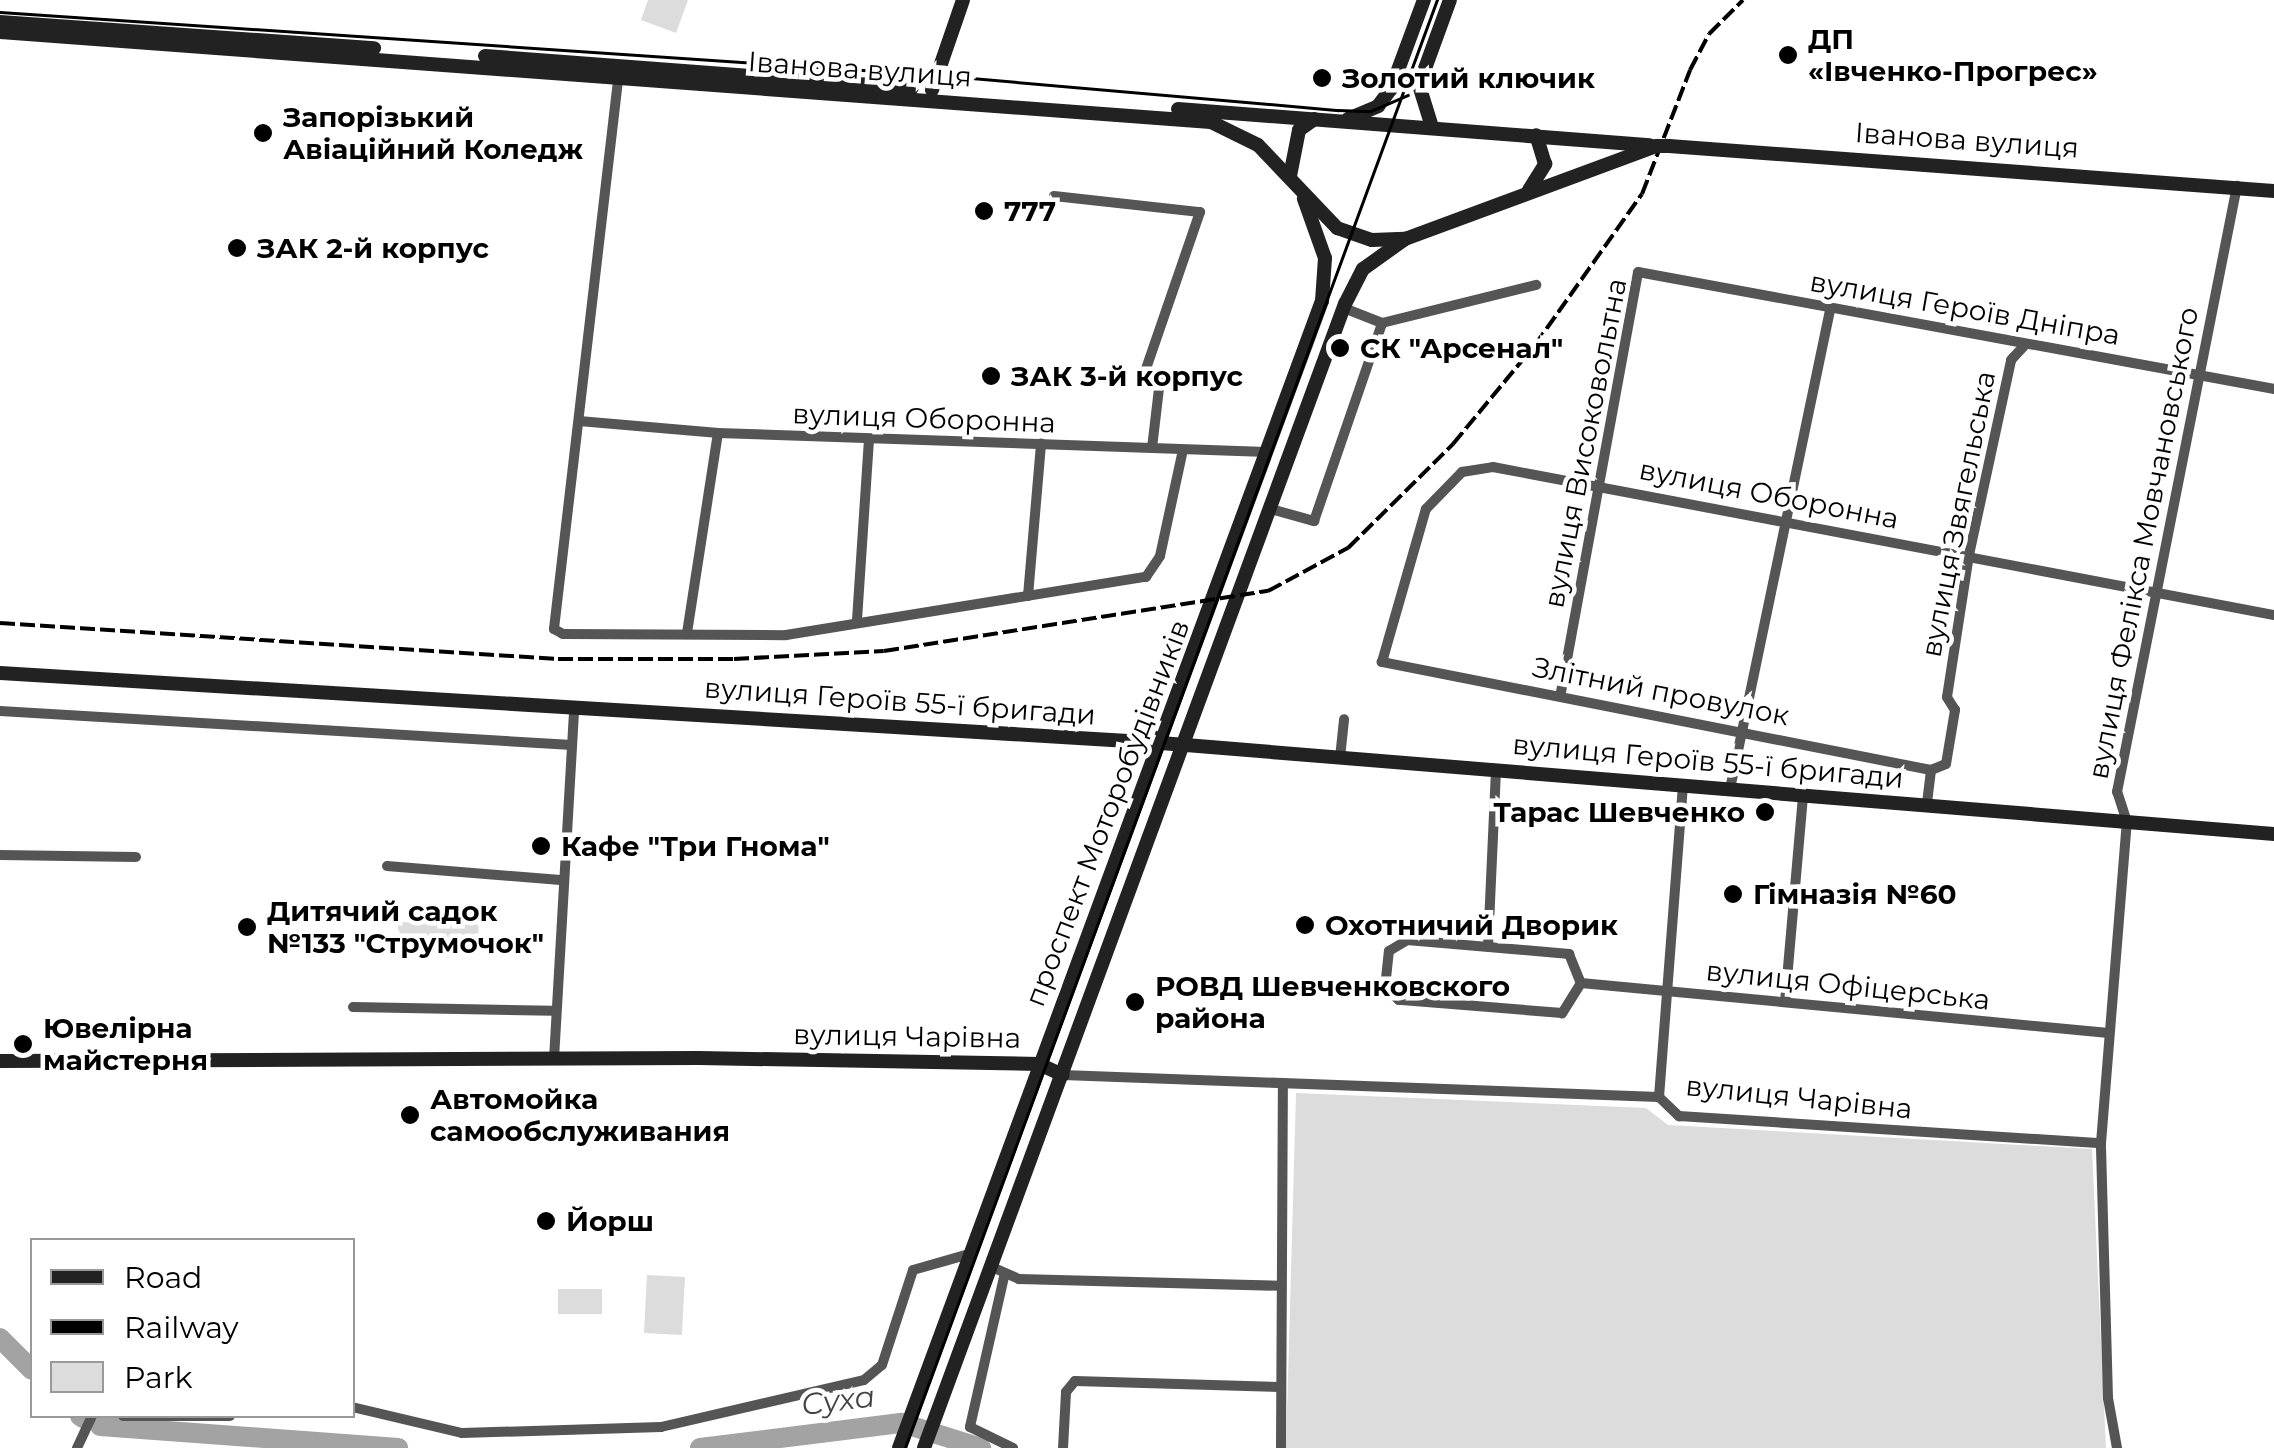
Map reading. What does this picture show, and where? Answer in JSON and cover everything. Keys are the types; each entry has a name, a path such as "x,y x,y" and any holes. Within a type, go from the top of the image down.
{"main road":[{"path":"932,90 963,0"},
{"path":"1338,121 1382,102 1424,0"},
{"path":"1432,127 1419,85 1450,0"},
{"name":"Іванова вулиця","path":"0,22 1211,122 1245,136 1348,234 1405,239 1662,146"},
{"name":"Іванова вулиця","path":"0,32 932,90 2274,191"},
{"path":"1290,176 1298,130 1315,120"},
{"path":"1517,200 1544,172 1536,135"},
{"name":"проспект Моторобудівників","path":"901,1444 1038,1064 1161,743 1327,279 1302,193"},
{"name":"проспект Моторобудівників","path":"924,1448 1186,747 1344,308 1363,269 1405,239"},
{"name":"вулиця Героїв 55-ї бригади","path":"0,673 1161,743 2274,834"},
{"name":"вулиця Чарівна","path":"0,1061 1038,1064 1063,1074"}],"street":[{"path":"580,421 619,71"},
{"name":"вулиця Фелікса Мовчановського","path":"2117,1448 2108,1398 2101,1143 2127,822 2117,792 2196,373 2237,186"},
{"path":"1054,196 1200,212 1146,368 1160,380 1152,448"},
{"name":"вулиця Героїв Дніпра","path":"1649,269 1831,307 2274,389"},
{"name":"вулиця Високовольтна","path":"1561,692 1636,276 1649,269"},
{"path":"1344,308 1382,322 1536,285"},
{"path":"1730,789 1831,307"},
{"path":"1271,509 1314,521 1382,322"},
{"name":"вулиця Звягельська","path":"1928,803 1930,770 1946,764 1956,710 1947,697 1969,555 2011,360 2026,344"},
{"name":"вулиця Оборонна","path":"580,421 869,440 1267,452"},
{"name":"вулиця Героїв 55-ї бригади","path":"580,421 552,619 563,634 786,635 857,620 1146,577 1156,569 1183,450"},
{"path":"687,632 718,433"},
{"path":"857,620 869,440"},
{"path":"1028,596 1042,444"},
{"name":"вулиця Оборонна","path":"1382,662 1426,510 1462,472 1493,467 2274,615"},
{"name":"Злітний провулок","path":"1382,662 1561,692 1930,770"},
{"path":"554,1060 560,880 574,707"},
{"path":"0,711 572,746"},
{"path":"1340,758 1344,719"},
{"path":"1488,946 1496,769"},
{"path":"1659,1098 1671,990 1683,786"},
{"path":"1785,1002 1803,794"},
{"path":"0,855 136,857"},
{"path":"387,866 560,880"},
{"path":"1398,942 1569,954 1582,983 1562,1013 1386,994 1389,951 1398,942"},
{"name":"вулиця Офіцерська","path":"1582,983 2110,1033"},
{"path":"353,1007 553,1011"},
{"name":"вулиця Чарівна","path":"1063,1074 1659,1098 1679,1116 2101,1143"},
{"path":"1281,1448 1283,1084"},
{"path":"355,1407 462,1433 660,1428 864,1380 882,1365 913,1270 969,1254"},
{"path":"992,1267 1004,1277 1280,1286"},
{"path":"1004,1277 970,1427 1013,1448"},
{"path":"1063,1448 1066,1392 1075,1381 1280,1387"},
{"path":"77,1448 91,1418"}],"green space":[{"path":"648,0 688,0 676,33 641,20"},
{"path":"449,906 479,906 478,950 398,949 398,922 448,923"},
{"path":"1296,1093 1646,1108 1668,1125 2092,1149 2106,1448 1286,1448"},
{"path":"647,1275 685,1277 682,1335 644,1333"},
{"path":"558,1289 602,1289 602,1314 558,1314"}],"waterway":[{"path":"0,1338 30,1368"},
{"name":"Суха","path":"700,1448 902,1423 981,1448"},
{"name":"Суха","path":"100,1426 398,1448"}],"tram line":[{"path":"905,1448 1437,0"},
{"path":"0,12 937,75 1338,110 1371,111 1408,95"}],"railway":[{"path":"0,623 558,659 734,659 884,651 1268,591 1348,548 1453,444 1535,345 1642,194 1690,70 1709,34 1743,0"}],"place":[{"name":"ДП «Івченко-Прогрес»","path":"1788,55"},
{"name":"Золотий ключик","path":"1322,78"},
{"name":"Запорізький Авіаційний Коледж","path":"263,133"},
{"name":"777","path":"984,211"},
{"name":"ЗАК 2-й корпус","path":"237,248"},
{"name":"СК \"Арсенал\"","path":"1340,348"},
{"name":"ЗАК 3-й корпус","path":"991,376"},
{"name":"Тарас Шевченко","path":"1765,812"},
{"name":"Кафе \"Три Гнома\"","path":"541,846"},
{"name":"Гімназія №60","path":"1733,894"},
{"name":"Охотничий Дворик","path":"1305,925"},
{"name":"Дитячий садок №133 \"Струмочок\"","path":"247,927"},
{"name":"РОВД Шевченковского района","path":"1135,1002"},
{"name":"Ювелірна майстерня","path":"23,1044"},
{"name":"Автомойка самообслуживания","path":"410,1115"},
{"name":"Йорш","path":"546,1221"}]}
